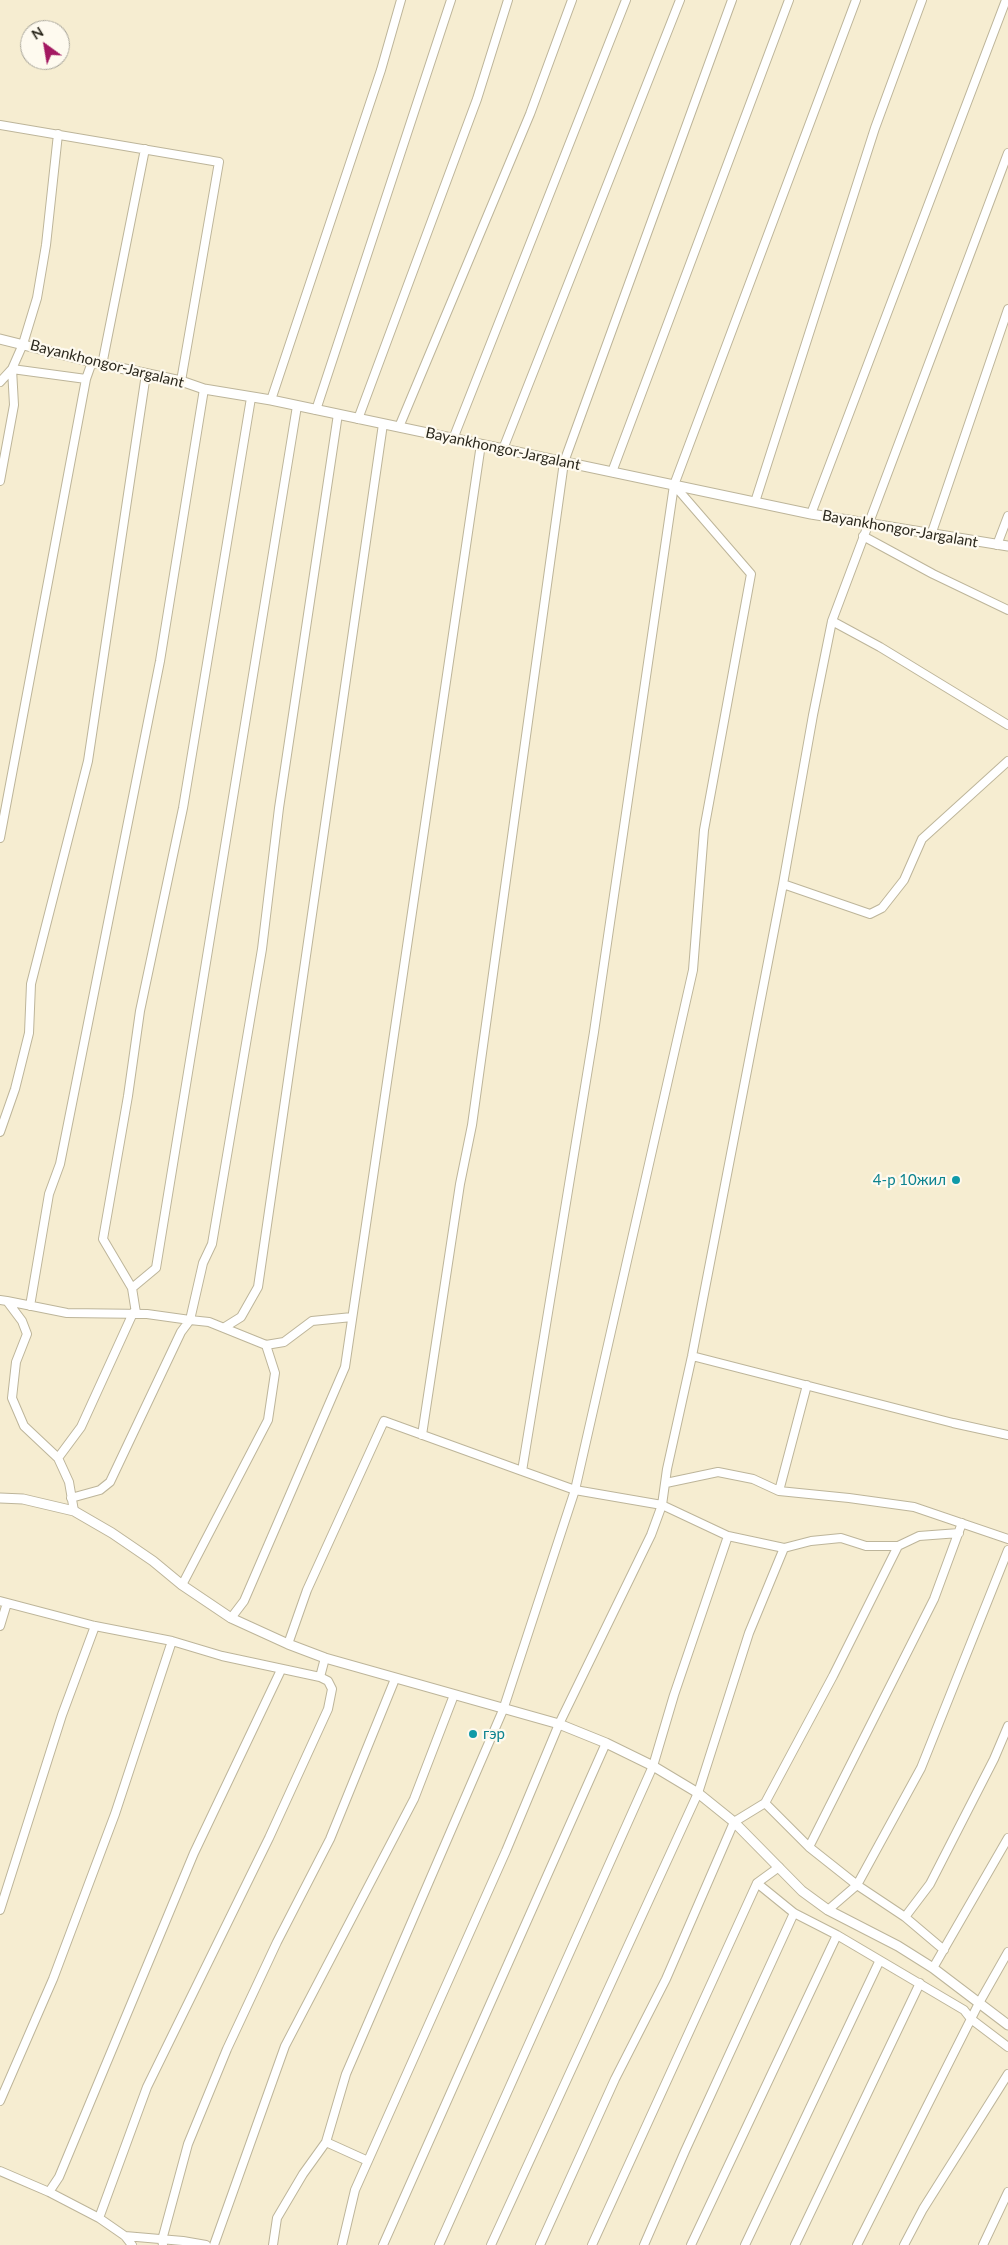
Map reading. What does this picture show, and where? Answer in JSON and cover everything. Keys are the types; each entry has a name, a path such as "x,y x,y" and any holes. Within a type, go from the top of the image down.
{"street":[{"path":"271,400 381,70 400,0"},
{"path":"316,410 451,0"},
{"path":"358,419 477,99 508,0"},
{"path":"399,427 530,114 572,0"},
{"path":"453,439 626,0"},
{"path":"503,449 680,0"},
{"path":"422,1435 460,1184 472,1125 564,462 732,0"},
{"path":"612,472 789,0"},
{"path":"522,1471 594,1032 674,485 856,0"},
{"path":"755,502 875,128 922,0"},
{"path":"811,514 1006,0"},
{"path":"0,125 219,162 182,381"},
{"path":"0,382 12,369 23,344 37,298 46,245 58,134"},
{"path":"102,364 145,149"},
{"path":"342,2245 355,2190 506,1851 558,1724 651,1536 662,1505 783,884 812,715 832,621 1008,153"},
{"path":"931,535 1008,308"},
{"name":"Bayankhongor-Jargalant","path":"0,339 92,362 182,381 204,389 271,400 811,514 1008,546"},
{"path":"0,838 86,379 92,362"},
{"path":"12,369 86,379"},
{"path":"0,481 14,405 12,369"},
{"path":"0,1132 15,1089 29,1033 31,984 88,761 146,374"},
{"path":"30,1306 50,1194 60,1164 160,660 204,389"},
{"path":"58,1458 81,1427 134,1313 132,1288 103,1239 128,1096 140,1011 183,808 252,398"},
{"path":"132,1288 156,1268 297,406"},
{"path":"71,1498 100,1490 110,1482 181,1332 190,1320 203,1263 212,1244 261,958 279,808 338,414"},
{"path":"225,1328 241,1317 258,1287 383,424"},
{"path":"231,1618 244,1601 345,1367 481,444"},
{"path":"273,2245 277,2218 303,2174 326,2142 346,2074 503,1710 575,1490 692,970 704,830 751,574 674,485"},
{"path":"998,545 1008,516"},
{"path":"864,536 933,574 1008,610"},
{"path":"832,621 880,647 1008,725"},
{"path":"783,884 870,914 882,908 904,880 922,839 1008,761"},
{"path":"3,1301 68,1313 134,1313 209,1322 266,1345 284,1342 312,1321 352,1317"},
{"path":"3,1301 22,1321 27,1334 16,1362 12,1398 24,1426 58,1458 69,1482 74,1512"},
{"path":"182,1585 268,1420 275,1373 266,1345"},
{"path":"692,1356 953,1423 1008,1435"},
{"path":"779,1491 807,1385"},
{"path":"288,1644 307,1590 384,1421 575,1490 662,1505 728,1536 784,1548 812,1540 841,1538 866,1546 898,1546 919,1536 958,1533"},
{"path":"666,1483 718,1472 754,1479 779,1491 914,1507 1008,1539"},
{"path":"0,1498 23,1499 74,1512 112,1533 182,1585 231,1618 288,1644 325,1658 395,1679 558,1724 606,1743 653,1766 698,1793 734,1822 802,1891 828,1910 898,1946 933,1968 1008,2025"},
{"path":"809,1847 934,1600 962,1523"},
{"path":"439,2245 653,1766 674,1695 728,1536"},
{"path":"540,2245 615,2079 666,1979 734,1822 765,1803 833,1676 898,1546"},
{"path":"491,2245 698,1793 749,1633 784,1548"},
{"path":"828,1910 857,1885 921,1768 1008,1550"},
{"path":"0,1626 3,1602 95,1626 172,1641 281,1670 320,1678 328,1681 332,1688 328,1709 269,1838 147,2087 99,2218"},
{"path":"0,1910 62,1715 95,1626"},
{"path":"0,2101 54,1980 115,1814 172,1641"},
{"path":"320,1678 325,1658"},
{"path":"49,2192 59,2177 194,1854 281,1670"},
{"path":"162,2242 188,2144 276,1942 330,1839 395,1679"},
{"path":"214,2245 285,2046 414,1799 454,1695"},
{"path":"905,1917 930,1884 994,1759 1008,1726"},
{"path":"383,2245 606,1743"},
{"path":"765,1803 809,1847 857,1885 905,1917 944,1950"},
{"path":"933,1968 1008,1838"},
{"path":"592,2245 757,1883 779,1867"},
{"path":"757,1883 794,1913 837,1935 879,1962 920,1983 964,2010 971,2019 1008,2047"},
{"path":"644,2245 794,1913"},
{"path":"691,2245 837,1935"},
{"path":"857,2245 979,2003 1008,1952"},
{"path":"745,2245 879,1962"},
{"path":"795,2245 920,1983"},
{"path":"904,2245 923,2209 1008,2074"},
{"path":"326,2142 368,2160"},
{"path":"0,2171 49,2192 99,2218 125,2236 132,2245"},
{"path":"983,2245 1008,2192"},
{"path":"125,2236 162,2242 183,2240 206,2245"}],"place":[{"name":"4-р 10жил","path":"956,1180"},
{"name":"гэр","path":"473,1734"}]}
